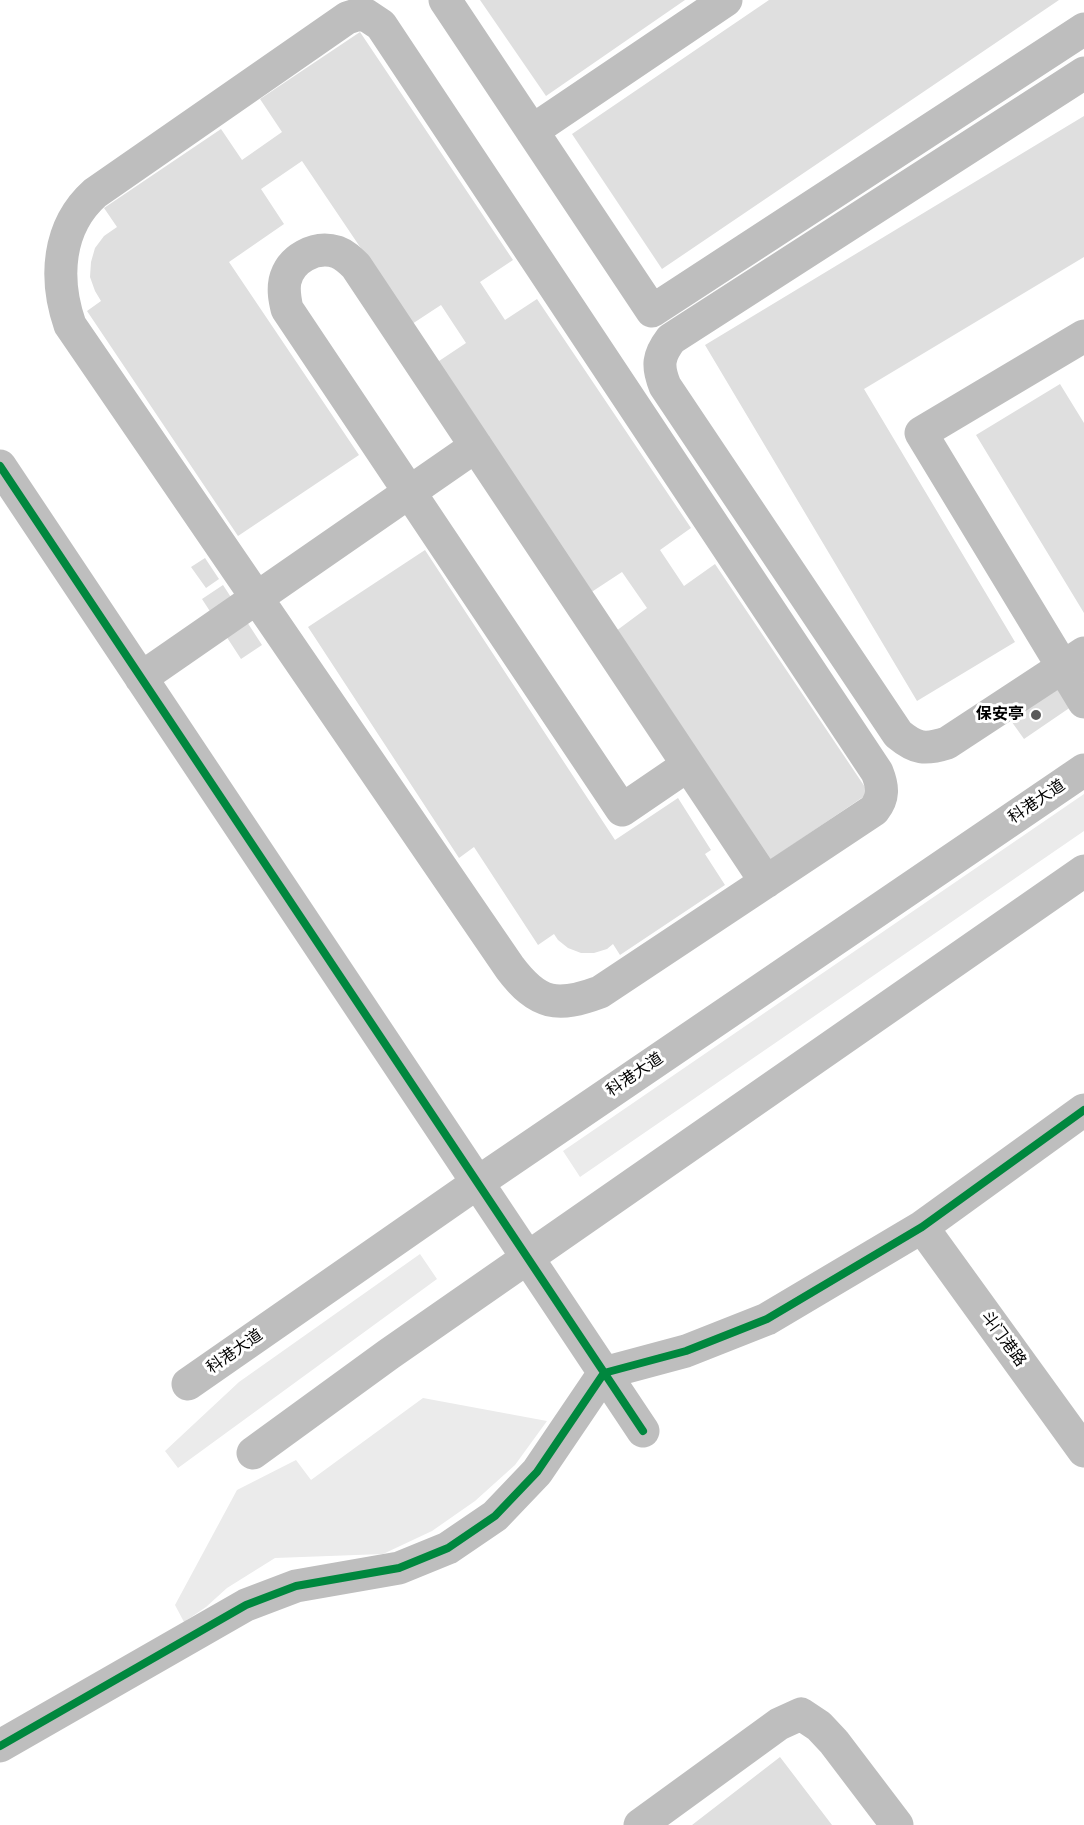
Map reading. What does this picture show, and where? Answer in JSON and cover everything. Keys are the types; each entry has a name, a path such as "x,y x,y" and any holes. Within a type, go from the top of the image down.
{"street":[{"path":"446,0 652,311 1084,29"},
{"path":"532,131 726,0"},
{"path":"366,15 381,25 877,772 881,781 882,793 879,803 874,810 600,992 570,1001 555,1002 542,998 519,980 510,968 257,598 70,325 64,308 62,291 63,254 73,219 82,204 95,193 347,18 366,15"},
{"path":"1073,660 947,742 935,747 922,748 908,743 898,734 665,386 660,373 659,361 671,339 1084,73"},
{"path":"688,765 622,810 287,309 284,295 285,281 290,269 299,259 310,252 323,250 336,252 348,258 356,266 766,882"},
{"path":"1084,336 921,434 1073,660 1084,702"},
{"path":"141,678 476,446"},
{"path":"0,466 643,1431"},
{"name":"科港大道","path":"188,1384 477,1183 1084,770"},
{"path":"253,1453 389,1354 1084,870"},
{"path":"0,1746 246,1605 296,1587 399,1568 448,1548 495,1516 537,1472 604,1373 686,1351 767,1319 922,1227 1084,1110"},
{"name":"斗门港路","path":"922,1227 1084,1451"},
{"path":"640,1825 779,1724 801,1714 819,1726 834,1742 897,1825"}],"shaded area":[{"path":"1084,794 1084,831 580,1177 563,1151"},
{"path":"420,1254 437,1279 178,1468 165,1451 239,1382"},
{"path":"423,1398 547,1421 515,1465 475,1501 432,1531 383,1554 275,1558 227,1588 206,1607 184,1622 175,1605 237,1490 296,1460 311,1480"}],"building":[{"path":"480,0 685,0 546,96"},
{"path":"769,0 1059,0 662,269 572,134"},
{"path":"360,32 513,260 480,282 505,320 537,299 691,528 660,550 684,586 715,564 869,793 770,860 616,631 647,608 622,572 590,593 436,363 466,343 441,305 412,324 302,161 261,189 284,224 229,262 359,455 238,536 87,311 101,301 90,277 95,248 104,236 117,227 104,208 221,129 242,160 282,132 260,99"},
{"path":"1084,116 1084,257 864,389 1015,642 917,701 705,345"},
{"path":"1060,384 1084,423 1084,613 976,435"},
{"path":"425,550 615,840 678,798 711,850 705,854 725,885 620,955 613,944 607,949 594,953 581,953 568,948 554,934 538,945 474,847 459,858 308,627"},
{"path":"205,558 219,579 206,588 191,567"},
{"path":"223,585 262,645 241,659 202,599"},
{"path":"1084,667 1084,698 1024,739 1009,718"},
{"path":"780,1757 832,1825 692,1825"}],"cycle path":[{"path":"0,466 643,1431"},
{"path":"0,1746 246,1605 296,1586 399,1568 448,1548 495,1516 537,1472 604,1373 686,1351 767,1319 922,1227 1084,1110"}],"place":[{"name":"保安亭","path":"1036,715"}]}
